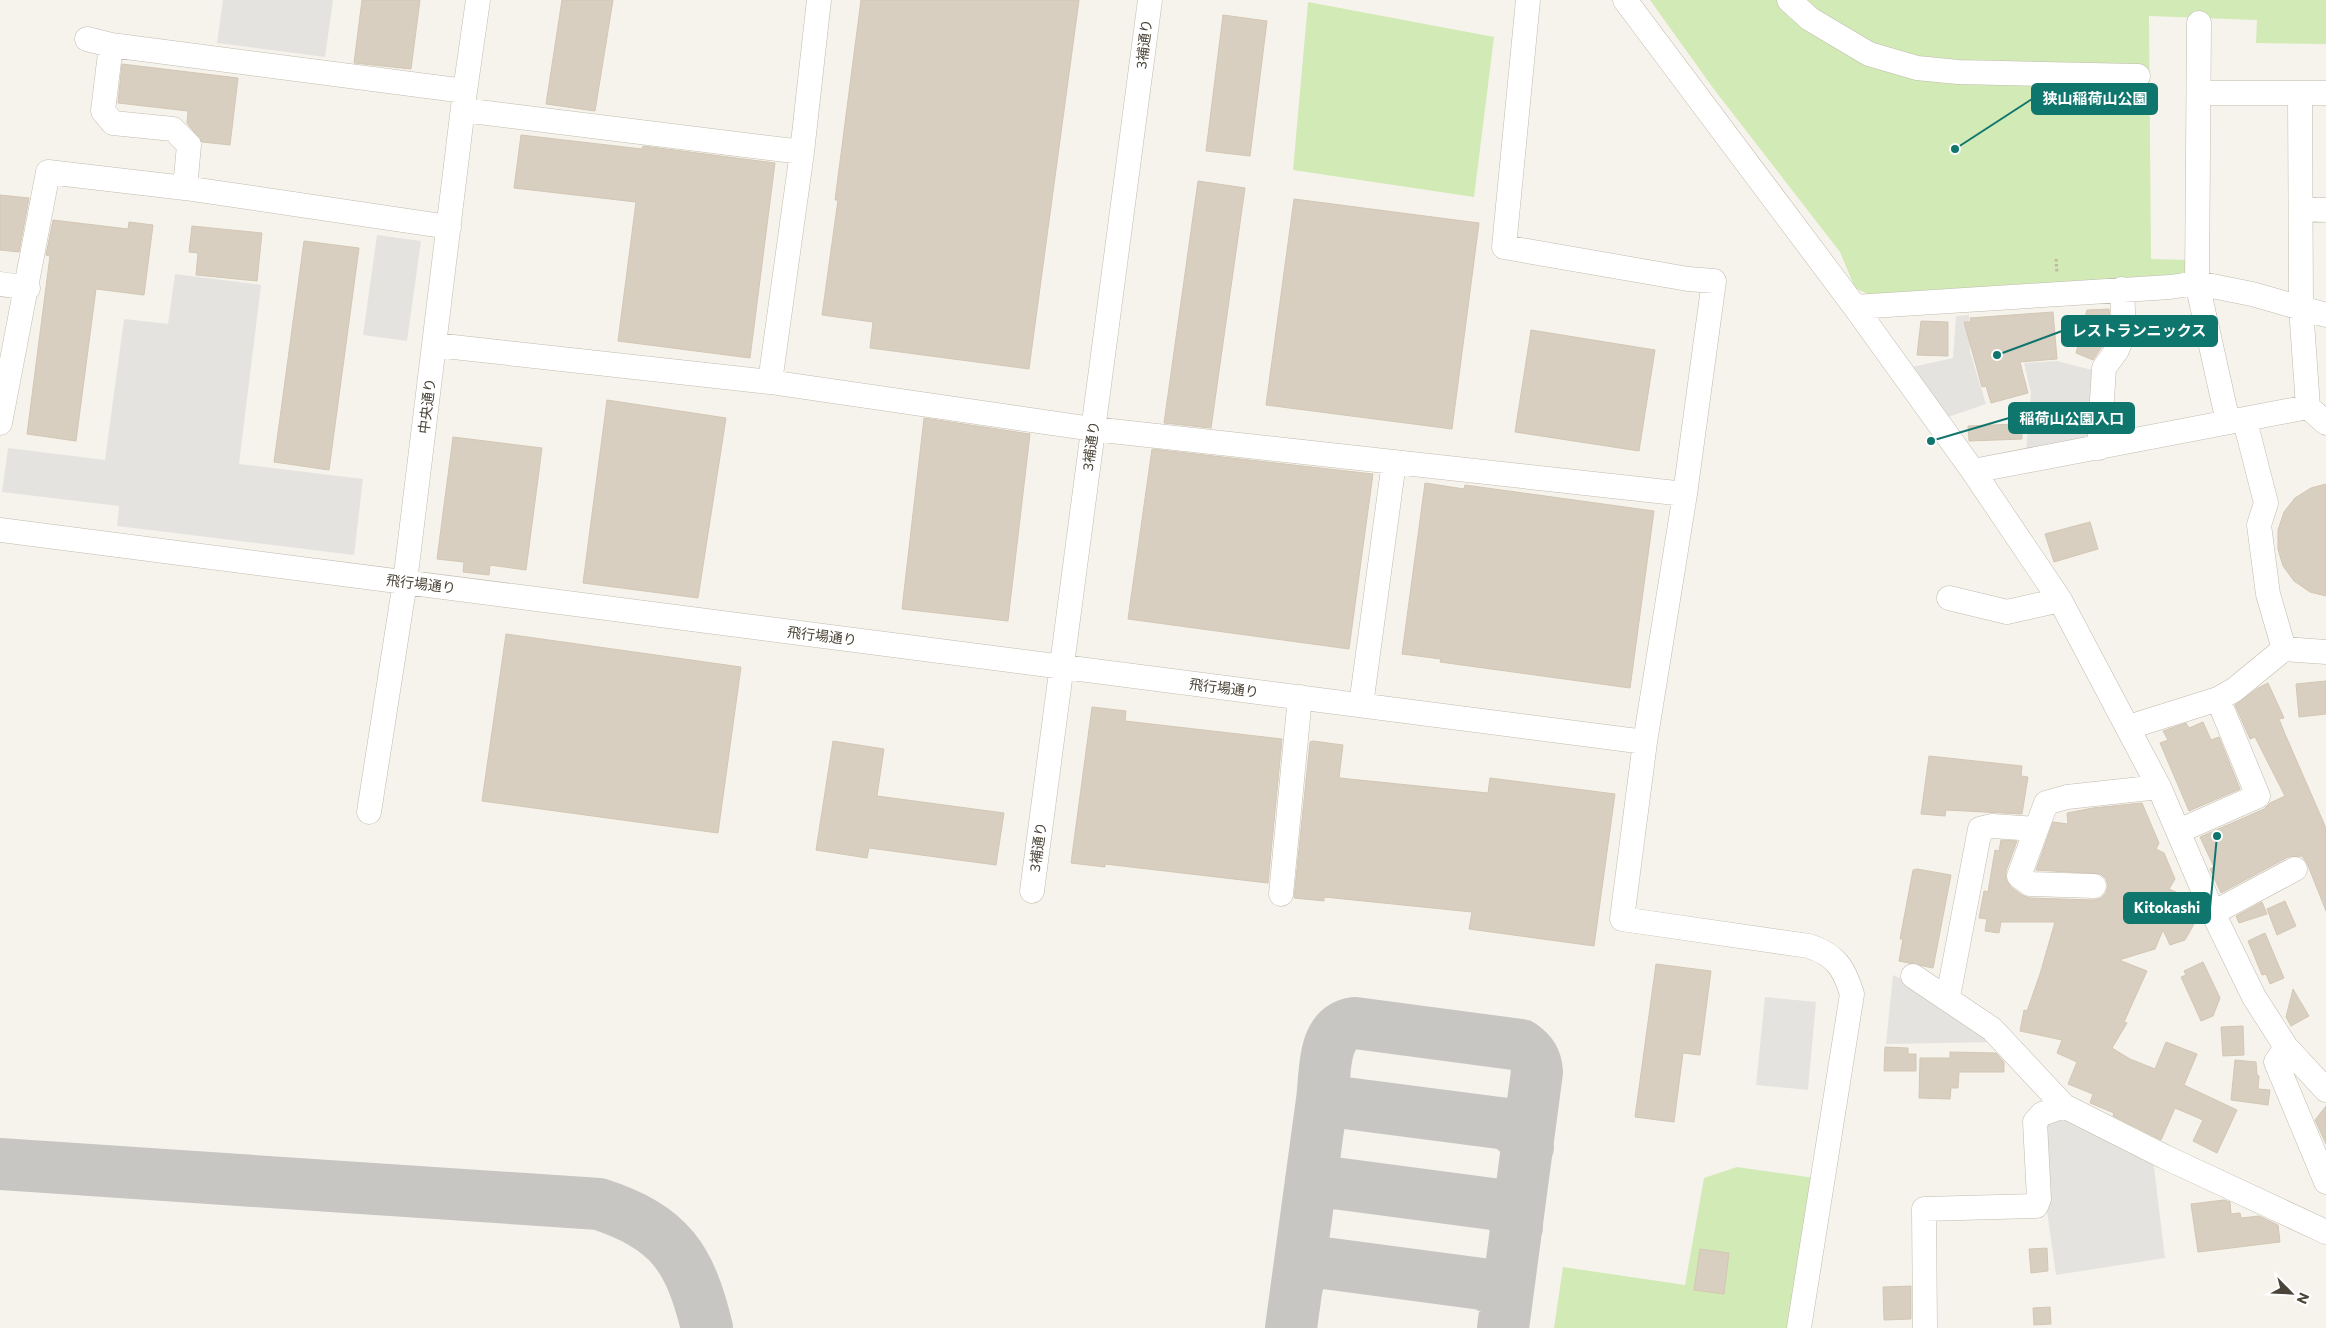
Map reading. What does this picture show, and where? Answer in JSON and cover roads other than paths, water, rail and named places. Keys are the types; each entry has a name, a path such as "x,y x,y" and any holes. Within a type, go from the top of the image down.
{"street":[{"name":"中央通り","path":"369,812 405,582 478,0"},
{"path":"770,382 802,152 819,0"},
{"name":"3補通り","path":"1032,891 1150,0"},
{"path":"1528,0 1504,247 1688,279 1714,281 1685,494 1645,742 1622,919 1809,946 1825,951 1836,960 1847,978 1852,994 1799,1328"},
{"path":"1625,0 1856,307 1972,470 2060,600 2159,787 2213,913 2254,997 2286,1047 2326,1090"},
{"path":"1789,0 1810,19 1869,54 1917,68 1958,72 2138,76"},
{"path":"2199,23 2200,93 2197,283 2236,421 2266,503 2259,525 2268,594 2284,649"},
{"path":"87,39 111,45 802,152"},
{"path":"111,45 103,111 113,123 173,130 189,145 185,188"},
{"path":"2200,93 2326,93"},
{"path":"2300,93 2301,308 2308,407 2326,423"},
{"path":"0,423 28,288 48,172 185,188 449,228"},
{"path":"2301,209 2326,210"},
{"path":"1856,307 2197,283 2252,294 2326,315"},
{"path":"0,284 28,288"},
{"path":"2099,448 2104,368 2117,350 2124,333 2122,289"},
{"path":"434,345 770,382 1093,430 1685,494"},
{"path":"1972,470 2099,448 2308,407"},
{"path":"1361,705 1394,462"},
{"name":"飛行場通り","path":"0,530 1645,742"},
{"path":"1949,598 2007,612 2060,600"},
{"path":"2129,728 2218,699 2234,690 2284,649 2326,652"},
{"path":"1281,894 1300,697"},
{"path":"2179,831 2258,796 2218,699"},
{"path":"2094,886 2030,884 2019,876 2046,803 2066,797 2159,787"},
{"path":"1948,997 1980,829 1992,826 2036,830"},
{"path":"2213,913 2295,869"},
{"path":"1913,976 1948,997 1992,1029 2064,1106 2165,1157 2326,1232"},
{"path":"2286,1047 2276,1062 2326,1182"},
{"path":"1925,1328 1924,1209 2036,1206 2040,1199 2035,1122 2042,1114 2064,1106"}],"place":[{"name":"狭山稲荷山公園","path":"1955,149"},
{"name":"レストランニックス","path":"1997,355"},
{"name":"稲荷山公園入口","path":"1931,441"},
{"name":"Kitokashi","path":"2217,836"}]}
